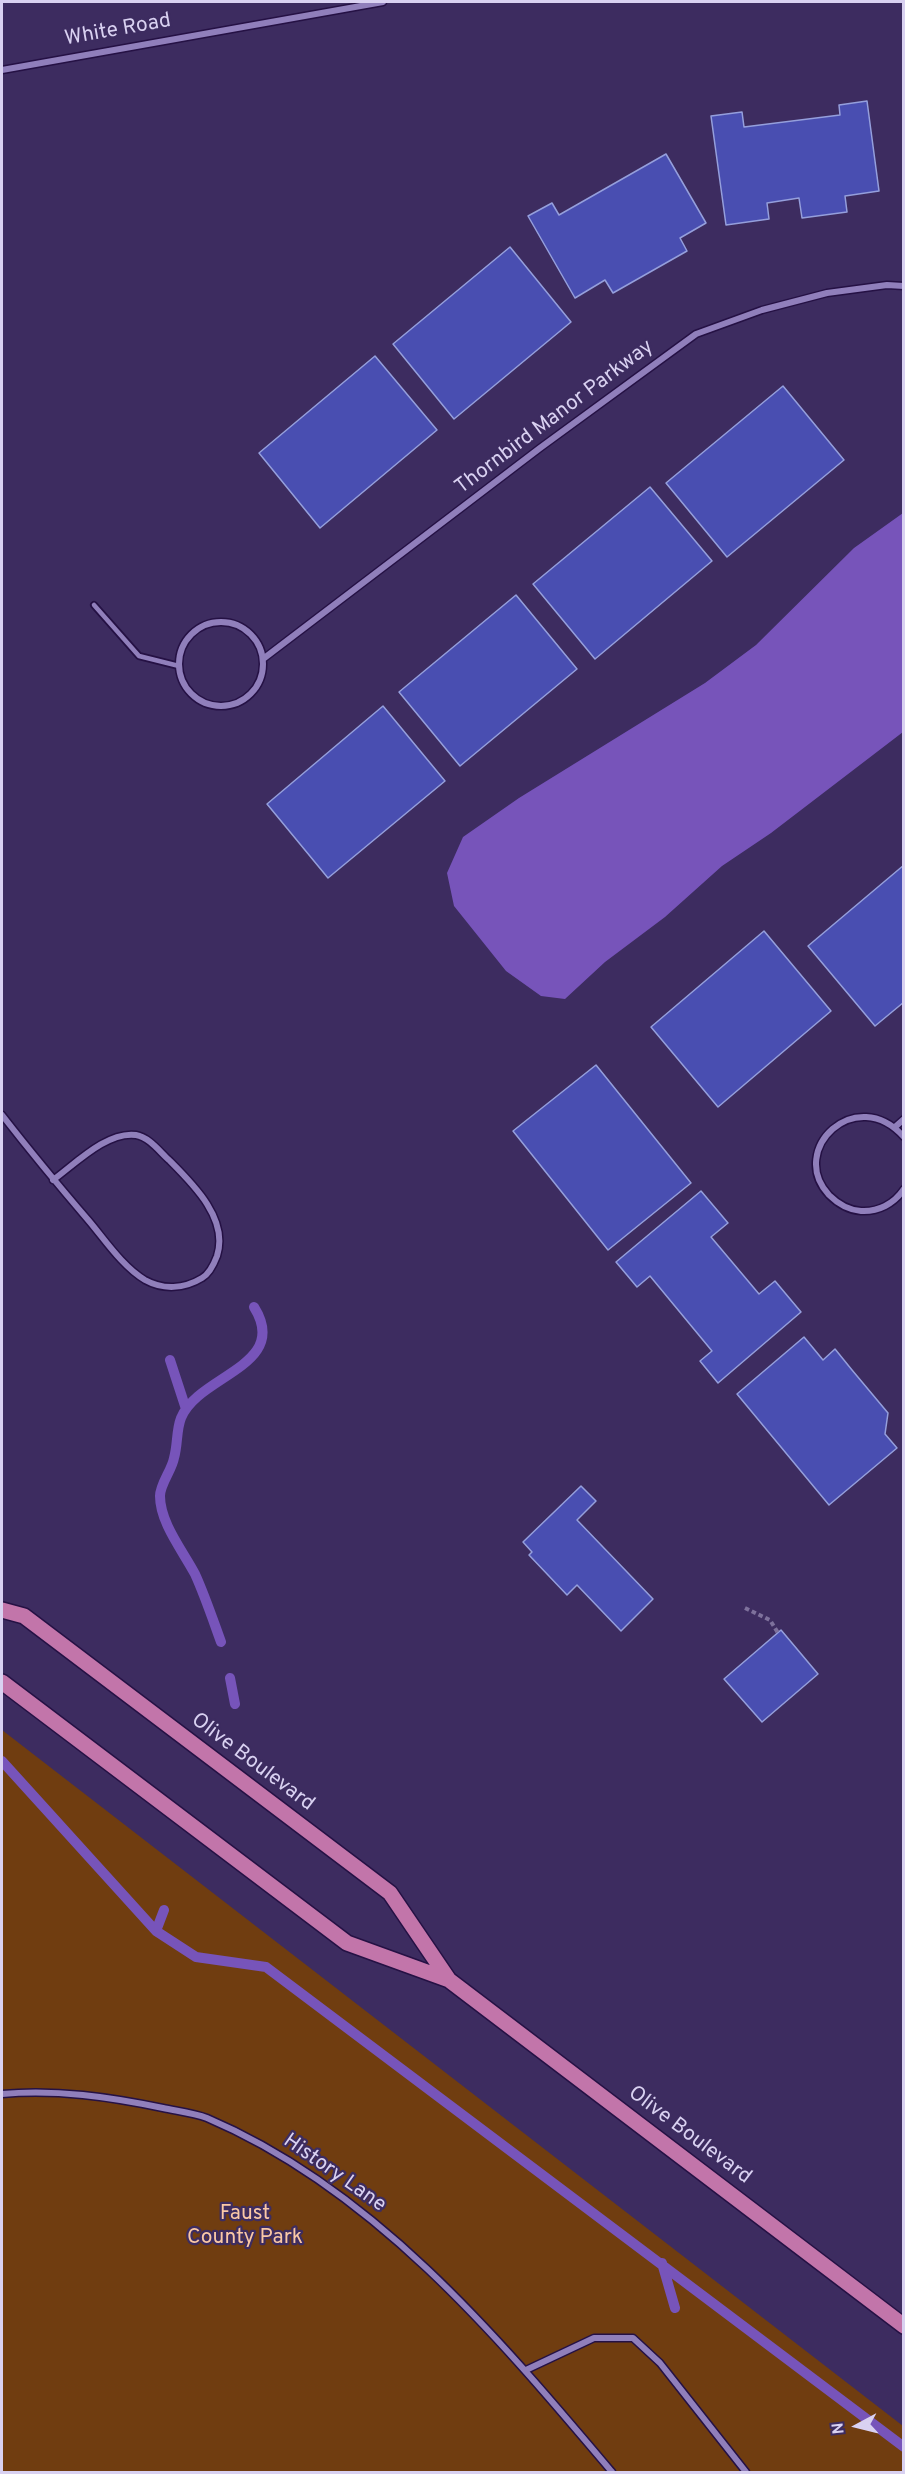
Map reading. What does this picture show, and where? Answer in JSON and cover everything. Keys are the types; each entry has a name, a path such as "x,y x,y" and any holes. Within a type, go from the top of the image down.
{"main road":[{"name":"Olive Boulevard","path":"2,1610 24,1616 390,1893 449,1980"},
{"name":"Olive Boulevard","path":"2,1682 347,1943 449,1980 903,2326"}],"street":[{"name":"White Road","path":"2,70 383,2"},
{"name":"Thornbird Manor Parkway","path":"263,659 540,448 696,334 762,310 827,293 887,285 903,286"},
{"path":"216,622 229,622 247,631 259,646 263,659 262,673 252,692 234,704 220,707 206,704 193,697 184,686 179,666 183,644 192,633 216,622"},
{"path":"2,1115 53,1180 111,1247 145,1280 162,1286 182,1287 204,1277 214,1263 220,1246 219,1229 211,1210 185,1176 146,1140 137,1135 110,1141 53,1180"},
{"path":"903,1137 895,1126 882,1119 867,1116 852,1117 838,1123 820,1146 816,1161 818,1176 824,1189 846,1208 872,1211 887,1206 903,1190"},
{"path":"895,1126 903,1119"},
{"name":"History Lane","path":"2,2094 34,2091 122,2100 205,2117 283,2155 379,2226 508,2349 612,2472"},
{"path":"526,2370 594,2338 633,2338 660,2363 746,2472"}],"lane":[{"path":"94,604 139,656 179,666"}],"path":[{"path":"745,1608 770,1620 778,1633"}],"green space":[{"name":"Faust County Park","path":"2,1730 903,2426 903,2472 2,2472"}],"shaded area":[{"path":"903,513 903,732 771,833 722,866 665,917 605,962 565,999 541,996 506,971 454,906 447,873 463,837 519,798 705,683 756,645 854,548"}],"building":[{"path":"867,101 879,191 845,196 847,212 802,218 799,198 767,203 769,219 726,225 711,116 742,112 744,127 840,115 839,105"},
{"path":"666,154 706,223 680,238 687,251 613,293 605,280 575,298 528,216 552,203 559,215"},
{"path":"510,247 571,322 454,419 393,344"},
{"path":"375,356 437,430 320,528 259,453"},
{"path":"783,386 844,460 727,557 666,483"},
{"path":"650,487 712,561 595,659 533,584"},
{"path":"516,595 577,669 460,766 399,692"},
{"path":"383,706 445,781 328,878 267,804"},
{"path":"904,865 904,1002 875,1026 808,946"},
{"path":"764,931 831,1011 718,1107 651,1027"},
{"path":"596,1065 691,1183 608,1250 513,1131"},
{"path":"701,1191 728,1223 711,1237 759,1294 775,1281 801,1312 718,1383 700,1361 712,1351 650,1276 637,1287 616,1262"},
{"path":"804,1337 823,1360 835,1349 888,1413 885,1434 897,1448 829,1505 737,1394"},
{"path":"581,1486 596,1501 577,1520 653,1599 621,1631 577,1585 567,1595 529,1555 532,1552 523,1542"},
{"path":"781,1630 818,1674 762,1722 724,1679"}],"waterway":[{"path":"221,1642 195,1574 168,1526 160,1496 173,1463 181,1418 191,1403 252,1357 261,1343 262,1327 254,1307"},
{"path":"170,1360 186,1409"},
{"path":"230,1678 235,1704"},
{"path":"2,1761 156,1931 196,1957 266,1967 904,2447"},
{"path":"156,1931 164,1910"},
{"path":"662,2263 675,2308"}]}
